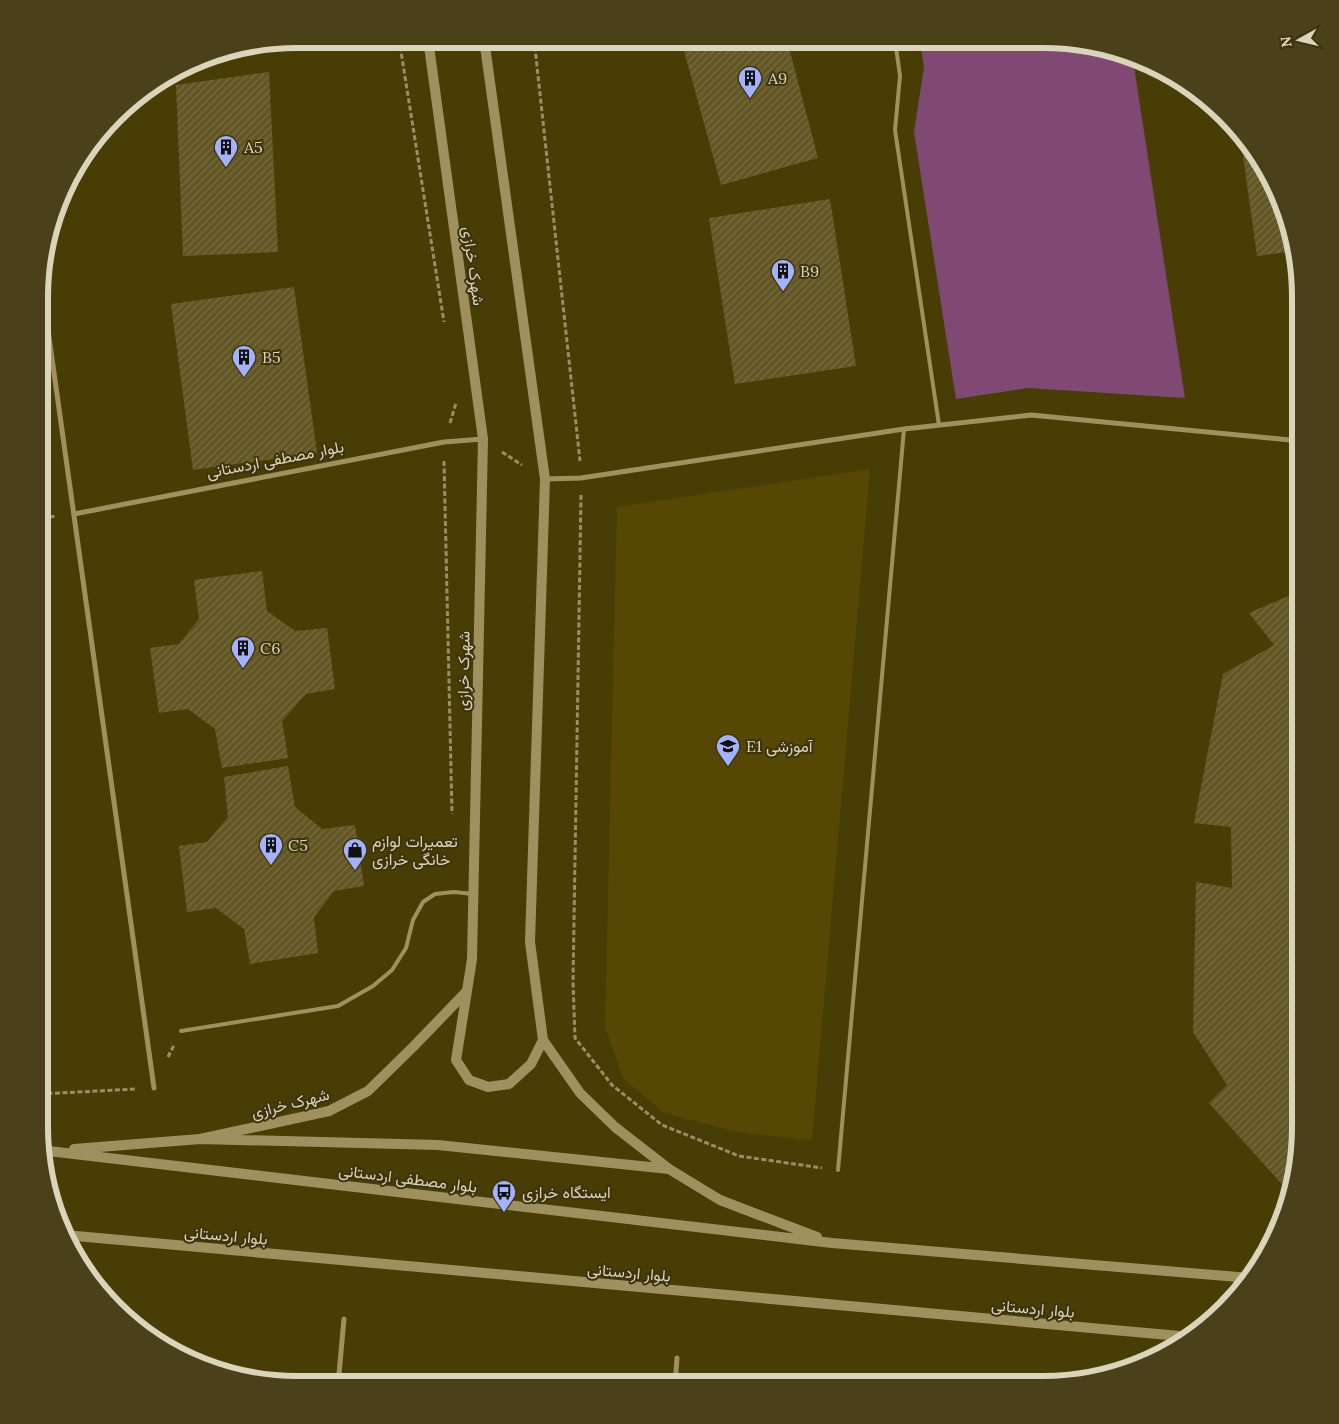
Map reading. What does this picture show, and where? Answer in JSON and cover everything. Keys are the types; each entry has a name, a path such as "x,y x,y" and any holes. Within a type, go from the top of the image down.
{"main road":[{"name":"شهرک خرازی","path":"200,1139 329,1111 360,1095 368,1090 414,1046 467,991 472,959 483,439 429,48"},
{"path":"485,48 545,479 530,942 543,1040 580,1093 615,1127 669,1169 720,1200 832,1243 1241,1277"},
{"path":"467,991 456,1060 469,1080 488,1087 509,1084 531,1064 543,1040"},
{"path":"49,1150 200,1139 438,1145 669,1169"},
{"name":"بلوار مصطفی اردستانی","path":"49,1150 832,1243"},
{"name":"بلوار اردستانی","path":"72,1236 1179,1336"}],"street":[{"path":"48,329 154,1088"},
{"path":"545,479 581,478 904,429 1031,415 1292,440"},
{"name":"بلوار مصطفی اردستانی","path":"74,514 444,442 483,439"},
{"path":"339,1376 344,1319"},
{"path":"676,1376 678,1358"}],"lane":[{"path":"896,48 900,76 895,130 939,425"},
{"path":"838,1170 904,429"},
{"path":"181,1031 338,1006 373,986 392,970 406,948 412,920 423,902 435,894 454,892 473,894"}],"path":[{"path":"400,48 444,324"},
{"path":"535,48 581,478 574,982 575,1038 612,1085 662,1125 739,1156 838,1170"},
{"path":"452,824 444,442 456,402"},
{"path":"483,439 545,479"},
{"path":"48,1094 154,1088"}],"shaded area":[{"path":"921,48 1059,48 1091,52 1134,65 1185,398 1028,388 956,399 914,132 924,67"},
{"name":"E1 آموزشی","path":"870,469 812,1140 741,1133 664,1113 623,1078 605,1027 617,507"}],"building":[{"name":"A9","path":"683,48 789,48 818,158 721,185"},
{"path":"266,51 235,55 248,52"},
{"name":"A5","path":"269,72 278,252 183,256 176,85"},
{"path":"1242,147 1250,158 1273,201 1287,248 1287,252 1257,256"},
{"name":"B9","path":"830,199 856,366 735,384 709,218"},
{"name":"B5","path":"294,287 317,453 193,470 171,304"},
{"name":"C6","path":"262,571 267,611 295,631 327,628 335,689 306,694 282,721 288,758 222,768 215,729 188,709 159,713 150,648 179,644 199,619 194,580"},
{"path":"1292,594 1292,1128 1284,1187 1209,1103 1227,1085 1193,1032 1196,882 1232,888 1231,827 1194,823 1223,674 1274,645 1249,613"},
{"name":"C5","path":"288,766 295,807 322,829 355,825 364,886 334,891 314,917 318,953 250,964 244,929 216,908 187,912 179,846 207,842 228,817 224,777"}],"place":[{"name":"A9","path":"750,99"},
{"name":"A5","path":"226,168"},
{"name":"B9","path":"783,292"},
{"name":"B5","path":"244,378"},
{"name":"C6","path":"243,669"},
{"name":"E1 آموزشی","path":"728,767"},
{"name":"C5","path":"271,866"},
{"name":"تعمیرات لوازم خانگی خرازی","path":"355,871"},
{"name":"ایستگاه خرازی","path":"504,1213"}]}
